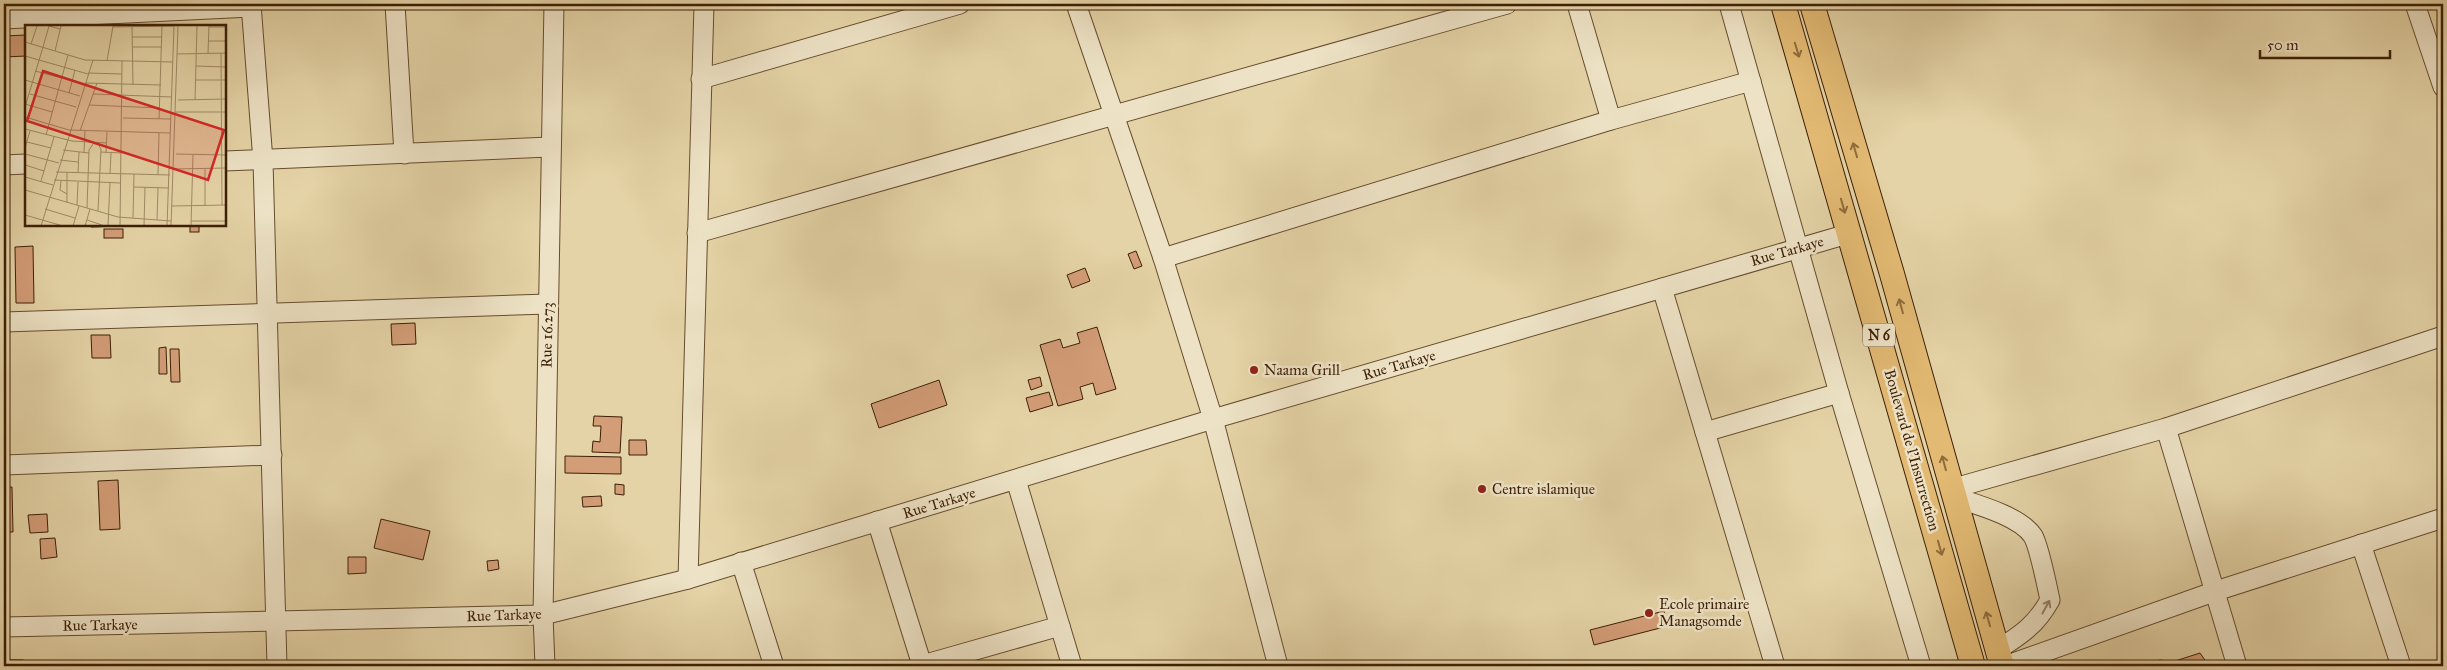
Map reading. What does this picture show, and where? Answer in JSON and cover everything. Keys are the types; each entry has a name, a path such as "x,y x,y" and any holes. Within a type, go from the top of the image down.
{"main road":[{"name":"Boulevard de l'Insurrection","path":"1783,4 1851,233 1974,666"},
{"name":"Boulevard de l'Insurrection","path":"1812,4 1892,274 2001,661"}],"street":[{"path":"395,4 404,154"},
{"name":"Rue 16.273","path":"545,666 543,615 554,4"},
{"path":"688,579 704,4"},
{"path":"701,79 960,4"},
{"path":"1076,4 1163,258 1213,419 1278,666"},
{"path":"697,233 1507,4"},
{"path":"1577,4 1611,120"},
{"path":"1730,4 1839,393 1921,666"},
{"path":"2415,4 2443,86"},
{"path":"4,19 74,22 251,5 264,160 277,666"},
{"path":"1163,258 1611,120 1751,80"},
{"path":"226,161 550,147"},
{"path":"4,165 25,164"},
{"name":"Rue Tarkaye","path":"4,627 543,615 688,579 1213,419 1851,233"},
{"path":"1662,288 1775,666"},
{"path":"4,322 548,304"},
{"path":"1953,493 2166,428 2443,336"},
{"path":"1705,432 1839,393"},
{"path":"2166,428 2237,666"},
{"path":"4,465 272,455"},
{"path":"1016,480 1072,666"},
{"path":"1953,493 1992,509 2013,521 2033,536 2050,600 2040,619 2022,634 2001,661"},
{"path":"2001,661 2047,659 2216,591 2443,518"},
{"path":"877,522 921,666 947,663 1060,626"},
{"path":"2361,544 2401,666"},
{"path":"741,562 774,666"}],"building":[{"path":"25,35 25,56 4,57 4,36"},
{"path":"190,226 199,226 199,232 190,232"},
{"path":"104,229 123,229 123,238 104,238"},
{"path":"33,246 34,303 16,303 15,247"},
{"path":"1136,251 1142,266 1134,269 1128,254"},
{"path":"1085,268 1090,281 1072,288 1067,275"},
{"path":"415,323 416,344 392,345 391,324"},
{"path":"1097,327 1116,389 1096,395 1093,383 1080,387 1083,399 1058,406 1040,345 1060,339 1063,348 1080,343 1077,333"},
{"path":"91,335 110,335 111,358 92,358"},
{"path":"166,347 167,374 159,374 159,348"},
{"path":"170,349 179,349 180,382 171,382"},
{"path":"1040,377 1042,386 1031,390 1028,380"},
{"path":"939,380 947,405 879,428 871,404"},
{"path":"1049,392 1053,405 1030,412 1026,398"},
{"path":"594,416 622,417 620,453 592,452 593,441 600,442 601,426 593,426"},
{"path":"629,440 646,440 647,455 629,455"},
{"path":"565,456 621,457 621,474 565,473"},
{"path":"118,480 120,529 100,530 98,481"},
{"path":"615,484 624,485 624,495 615,494"},
{"path":"4,487 12,487 13,532 4,532"},
{"path":"601,496 602,506 583,507 582,497"},
{"path":"47,514 48,532 30,533 28,515"},
{"path":"381,519 430,531 423,560 374,548"},
{"path":"55,538 57,557 41,559 40,539"},
{"path":"348,557 366,557 366,573 348,574"},
{"path":"498,560 499,569 488,571 487,561"},
{"path":"1664,611 1668,626 1594,645 1590,630"},
{"path":"2200,653 2209,666 2141,666 2160,660 2172,662"},
{"path":"4,660 23,660 23,666 4,666"},
{"path":"1473,661 1474,666 1449,666"}],"place":[{"name":"Naama Grill","path":"1254,370"},
{"name":"Centre islamique","path":"1482,489"},
{"name":"Ecole primaire Managsomde","path":"1649,613"}]}
